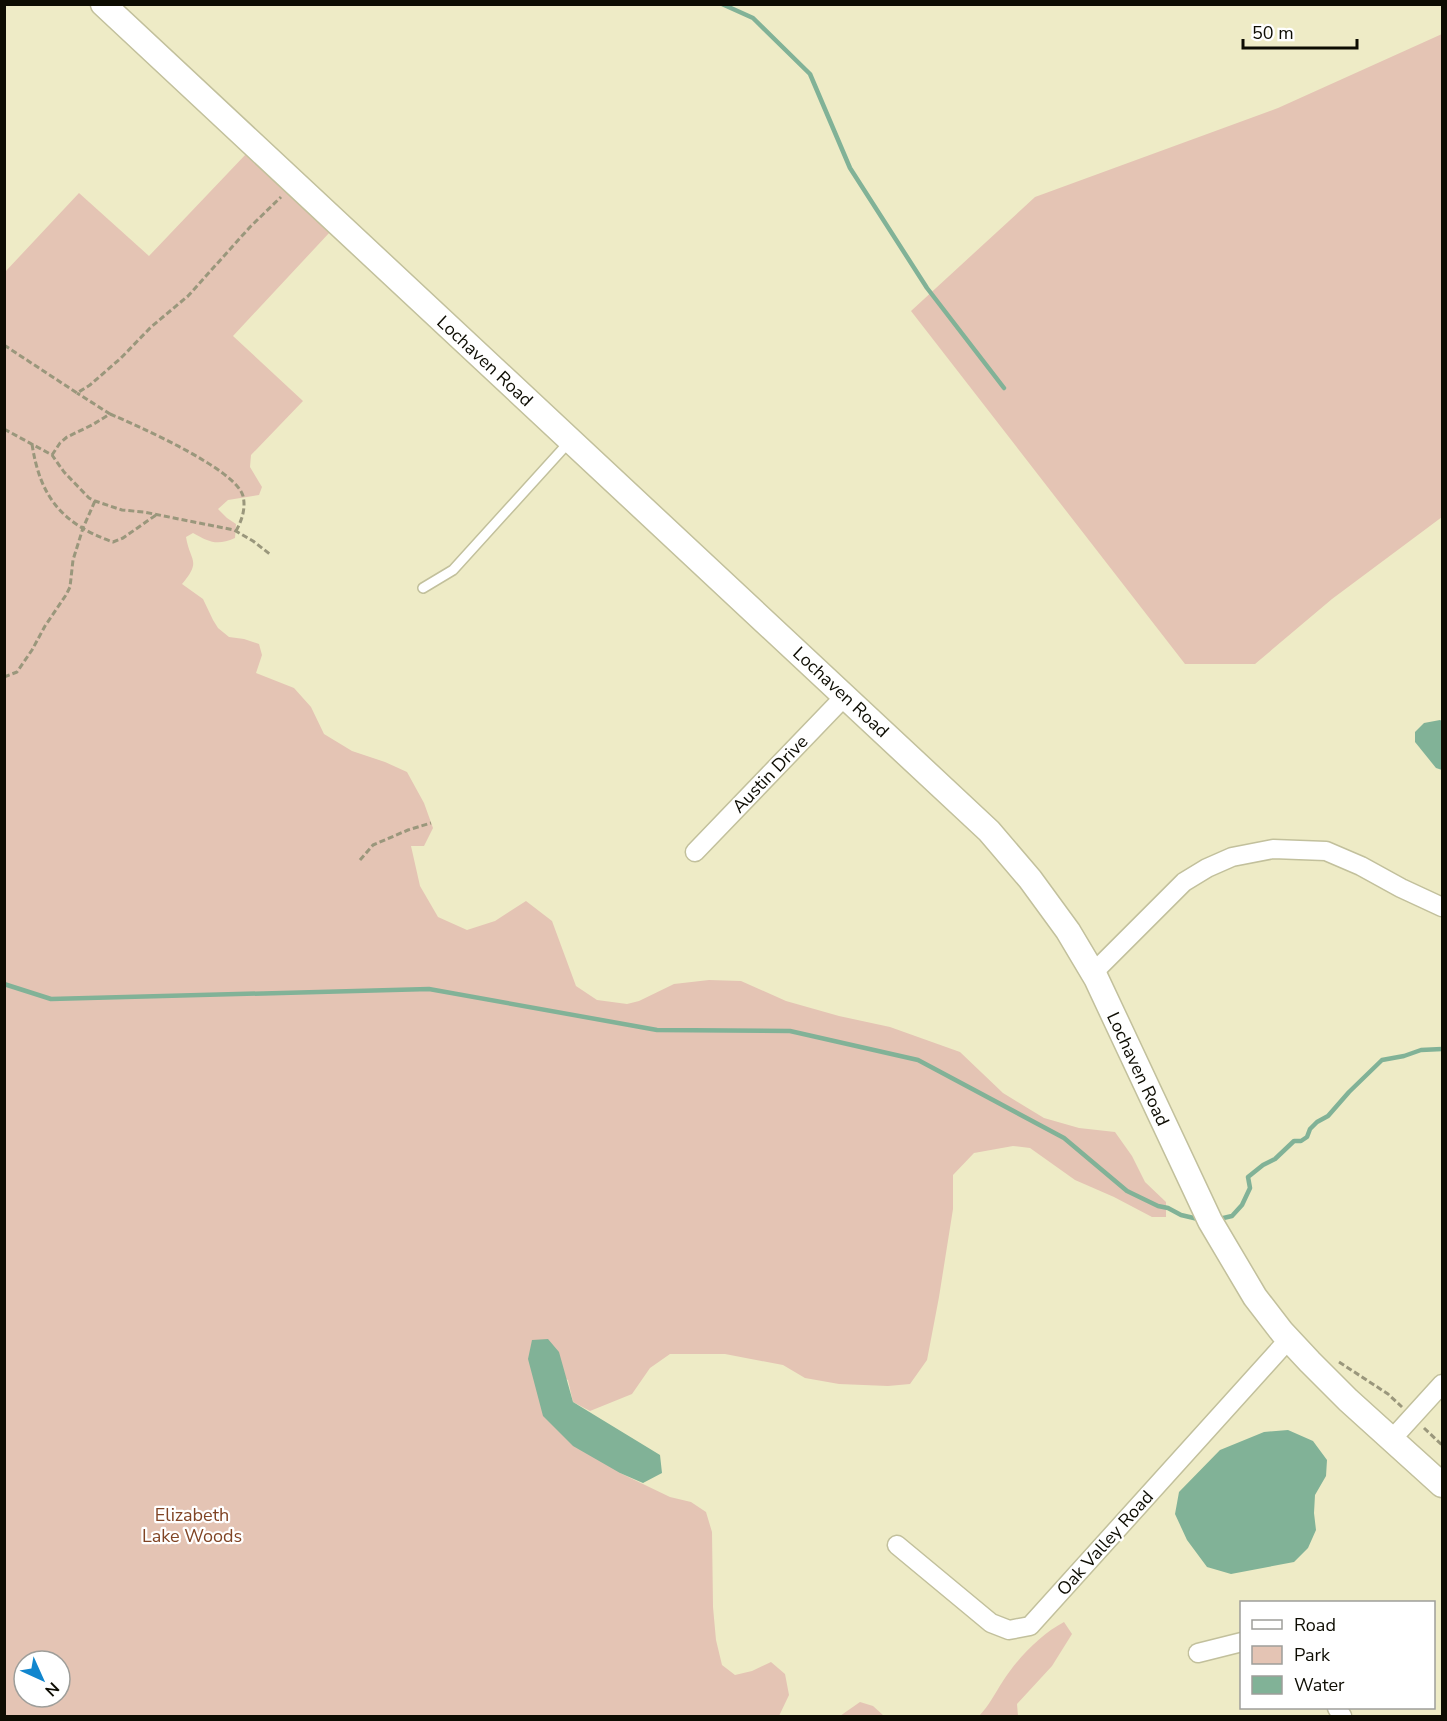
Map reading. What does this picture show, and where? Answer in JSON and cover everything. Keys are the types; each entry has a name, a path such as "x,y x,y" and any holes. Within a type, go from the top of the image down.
{"street":[{"name":"Lochaven Road","path":"103,4 989,831 1030,879 1068,931 1093,973 1210,1221 1255,1298 1289,1340 1348,1400 1443,1485"},
{"name":"Austin Drive","path":"695,852 845,696"},
{"path":"1093,973 1184,882 1232,857 1273,849 1326,851 1443,907"},
{"name":"Oak Valley Road","path":"897,1545 991,1623 1009,1630 1030,1626 1289,1340"},
{"path":"1392,1438 1443,1384"},
{"path":"1198,1653 1240,1642"}],"lane":[{"path":"423,588 453,570 570,441"}],"path":[{"path":"77,393 98,379 122,358 151,327 188,296 250,227 295,183"},
{"path":"4,345 110,414 133,423 205,461 230,478 241,490 243,496 243,518 236,531"},
{"path":"52,455 67,437 110,414"},
{"path":"4,429 52,455 64,472 89,498 95,501 122,510 236,531 253,540 271,555"},
{"path":"32,444 38,472 51,500 64,516 83,528 113,542 123,538 156,515"},
{"path":"4,677 17,672 66,595 70,587 73,560 83,528 95,501"},
{"path":"360,860 373,845 431,823"},
{"path":"1336,1360 1388,1394 1443,1445"}],"green space":[{"path":"1442,34 1442,517 1332,599 1255,664 1185,664 911,311 1035,197 1278,108"},
{"name":"Elizabeth Lake Woods","path":"247,153 330,232 233,336 303,401 251,455 250,467 262,487 259,495 228,500 218,509 236,524 235,538 218,542 209,541 193,533 186,537 193,565 182,584 203,599 218,628 229,637 259,644 262,655 256,673 294,688 311,707 324,734 352,751 407,772 424,803 433,828 424,846 411,846 420,886 438,917 467,930 495,921 526,901 552,921 576,986 597,1000 627,1004 639,1001 674,984 709,980 741,981 786,1001 890,1027 960,1052 1003,1093 1044,1118 1079,1128 1115,1132 1132,1156 1145,1182 1166,1202 1166,1217 1152,1217 1075,1180 1030,1148 1013,1146 974,1153 953,1175 953,1209 927,1360 910,1384 888,1386 839,1384 805,1378 783,1365 725,1354 670,1354 650,1368 632,1394 590,1411 573,1402 568,1380 528,1359 620,1473 670,1497 691,1502 706,1512 712,1532 713,1607 716,1640 722,1665 735,1675 752,1671 771,1662 785,1674 789,1695 779,1716 5,1716 5,272 79,193 149,256"},
{"path":"1064,1622 1072,1634 1052,1666 1017,1704 1018,1716 979,1716 1022,1656 1038,1640"},
{"path":"860,1702 873,1706 884,1716 840,1716"}],"water":[{"path":"1442,721 1442,770 1436,768 1415,742 1415,732 1424,723"},
{"path":"548,1339 559,1352 573,1402 660,1455 662,1473 643,1483 620,1473 573,1446 543,1416 528,1359 532,1340"},
{"path":"1288,1430 1313,1441 1327,1460 1326,1476 1315,1495 1316,1530 1308,1548 1294,1562 1231,1574 1207,1567 1187,1540 1175,1514 1179,1492 1220,1450 1264,1432"}],"waterway":[{"path":"722,4 753,18 810,74 850,168 927,288 1004,388"},
{"path":"4,984 51,999 429,989 657,1030 790,1031 918,1060 1064,1138 1127,1191 1158,1206 1198,1219"},
{"path":"1219,1219 1232,1216 1242,1205 1250,1188 1248,1177 1275,1159 1294,1141 1301,1141 1307,1137 1310,1129 1328,1116 1382,1060 1421,1050 1442,1049"}]}
